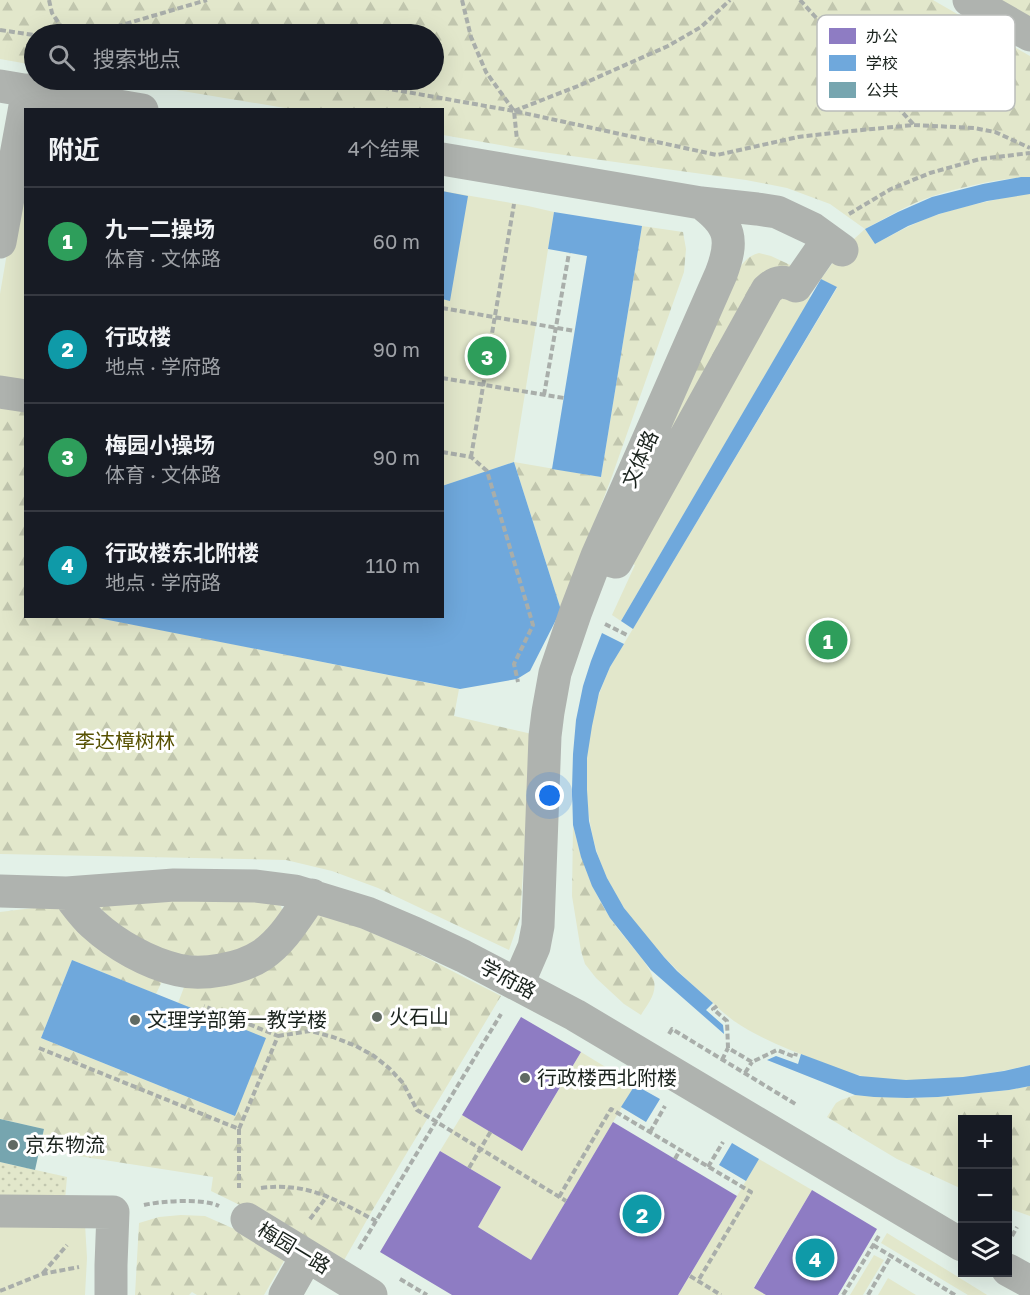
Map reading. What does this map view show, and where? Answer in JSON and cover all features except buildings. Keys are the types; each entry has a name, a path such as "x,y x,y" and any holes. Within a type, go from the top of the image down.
{"street":[{"path":"969,0 995,15"},
{"path":"1015,26 1030,35"},
{"path":"0,242 14,88"},
{"path":"26,90 130,108"},
{"path":"444,159 701,203 758,208 777,212 813,229 839,235 796,286 781,281 766,290 616,562 597,556"},
{"name":"文体路","path":"518,984 534,947 538,926 545,736 553,684 576,611 597,556 724,264 728,246 727,233 718,216 701,203"},
{"path":"0,392 24,396"},
{"name":"学府路","path":"0,891 66,893 174,885 278,888 312,895 367,913 463,956 575,1015 958,1242"},
{"path":"66,893 92,923 123,946 157,963 179,971 192,972 234,967 263,954 284,934 312,895"},
{"name":"梅园一路","path":"243,1206 307,1256 384,1286"},
{"path":"0,1211 113,1212 111,1295"},
{"path":"285,1295 307,1256"},
{"path":"1012,1272 1030,1282"}],"path":[{"path":"49,0 52,13 59,24"},
{"path":"125,24 207,0"},
{"path":"462,0 471,37 486,72 514,111 519,172"},
{"path":"514,111 578,86 668,46 701,27 730,0"},
{"path":"800,0 817,19"},
{"path":"0,30 24,34"},
{"path":"395,90 514,111 717,155 798,137 914,125 974,128 996,132 1030,148"},
{"path":"901,111 914,125"},
{"path":"839,235 891,189 930,173 980,159 1030,153"},
{"path":"471,457 514,204"},
{"path":"544,395 570,253"},
{"path":"444,308 575,331"},
{"path":"444,378 564,398"},
{"path":"444,452 471,457 487,471 533,625 514,663 517,678"},
{"path":"202,1005 278,1036 310,1031 356,1046 390,1068 404,1083 417,1110 566,1201"},
{"path":"717,1006 713,1009 727,1021 728,1048 722,1060"},
{"path":"357,1253 495,1023"},
{"path":"672,1029 797,1105"},
{"path":"113,1212 152,1203 180,1201 243,1206 239,1129 278,1036"},
{"path":"39,1048 239,1129"},
{"path":"728,1048 752,1062"},
{"path":"745,1073 752,1062 777,1050 795,1057 796,1053"},
{"path":"650,1132 670,1098"},
{"path":"559,1197 611,1109 751,1192 698,1281"},
{"path":"469,1168 490,1131"},
{"path":"708,1167 729,1134"},
{"path":"675,1159 680,1150"},
{"path":"257,1189 273,1186 311,1190 328,1195 376,1221"},
{"path":"212,1203 221,1199"},
{"path":"1012,1236 1017,1227"},
{"path":"843,1295 873,1245 955,1295"},
{"path":"868,1295 891,1256"},
{"path":"0,1291 42,1274 85,1266"},
{"path":"690,1276 721,1295"},
{"path":"384,1286 427,1295"}],"green space":[{"path":"0,0 933,0 959,15 817,15 817,111 1015,111 1015,47 1030,56 1030,177 1006,179 933,196 865,229 830,204 787,188 746,180 528,150 444,135 444,108 285,108 176,90 444,90 444,24 24,24 24,63 0,59"},
{"path":"994,0 1030,0 1030,21"},
{"path":"24,154 24,386 0,382 0,294"},
{"path":"444,191 554,212 514,462 444,485"},
{"path":"1030,194 1030,1065 944,1079 877,1079 853,1074 794,1052 753,1033 726,1015 670,963 639,929 613,890 603,870 591,830 586,770 590,730 600,692 610,667 837,288 821,279 842,250 865,229 875,244 931,217 971,205"},
{"path":"642,226 683,232 686,249 684,272 611,479 561,610 514,462 601,477"},
{"path":"759,253 799,269 616,555 741,266 749,258"},
{"path":"795,290 811,297 621,621 612,615 635,565 624,560 771,296"},
{"name":"李达樟树林","path":"0,407 24,411 24,618 100,618 459,689 454,716 532,734 520,918 509,950 378,888 332,871 286,860 0,854"},
{"path":"573,825 583,861 596,894 614,923 647,966 654,981 655,986 651,999 641,1015 624,1004 596,978 585,964 572,896"},
{"path":"266,900 281,906 283,913 269,936 210,963 136,943 94,902"},
{"path":"58,905 165,975 156,994 72,960 41,1038 235,1116 178,1003 186,982 313,910 407,948 501,996 343,1262 252,1211 211,1191 213,1177 40,1150 44,1129 0,1119 0,912"},
{"path":"581,1052 635,1085 531,1260 478,1227 501,1187 440,1151 462,1115 523,1150"},
{"path":"1030,1086 1030,1216 1012,1209 1012,1115 958,1115 958,1187 897,1159 827,1117 836,1103 855,1095 938,1097"},
{"path":"759,1159 812,1190 754,1287 766,1295 678,1295"},
{"path":"0,1162 67,1177 65,1200 0,1201"},
{"path":"205,1216 241,1232 285,1259 264,1295 197,1295 192,1292 189,1295 135,1295 139,1223 159,1217"},
{"path":"85,1224 87,1258 85,1295 0,1295 0,1225"},
{"path":"887,1233 987,1295 968,1295 881,1243"},
{"path":"874,1255 884,1260 863,1295 850,1295"},
{"path":"888,1278 916,1295 878,1295"}],"place":[{"name":"梅园小操场","path":"487,356"},
{"name":"九一二操场","path":"828,640"},
{"name":"火石山","path":"377,1017"},
{"name":"文理学部第一教学楼","path":"135,1020"},
{"name":"行政楼西北附楼","path":"525,1078"},
{"name":"京东物流","path":"13,1145"},
{"name":"行政楼","path":"642,1214"},
{"name":"行政楼东北附楼","path":"815,1258"}]}
